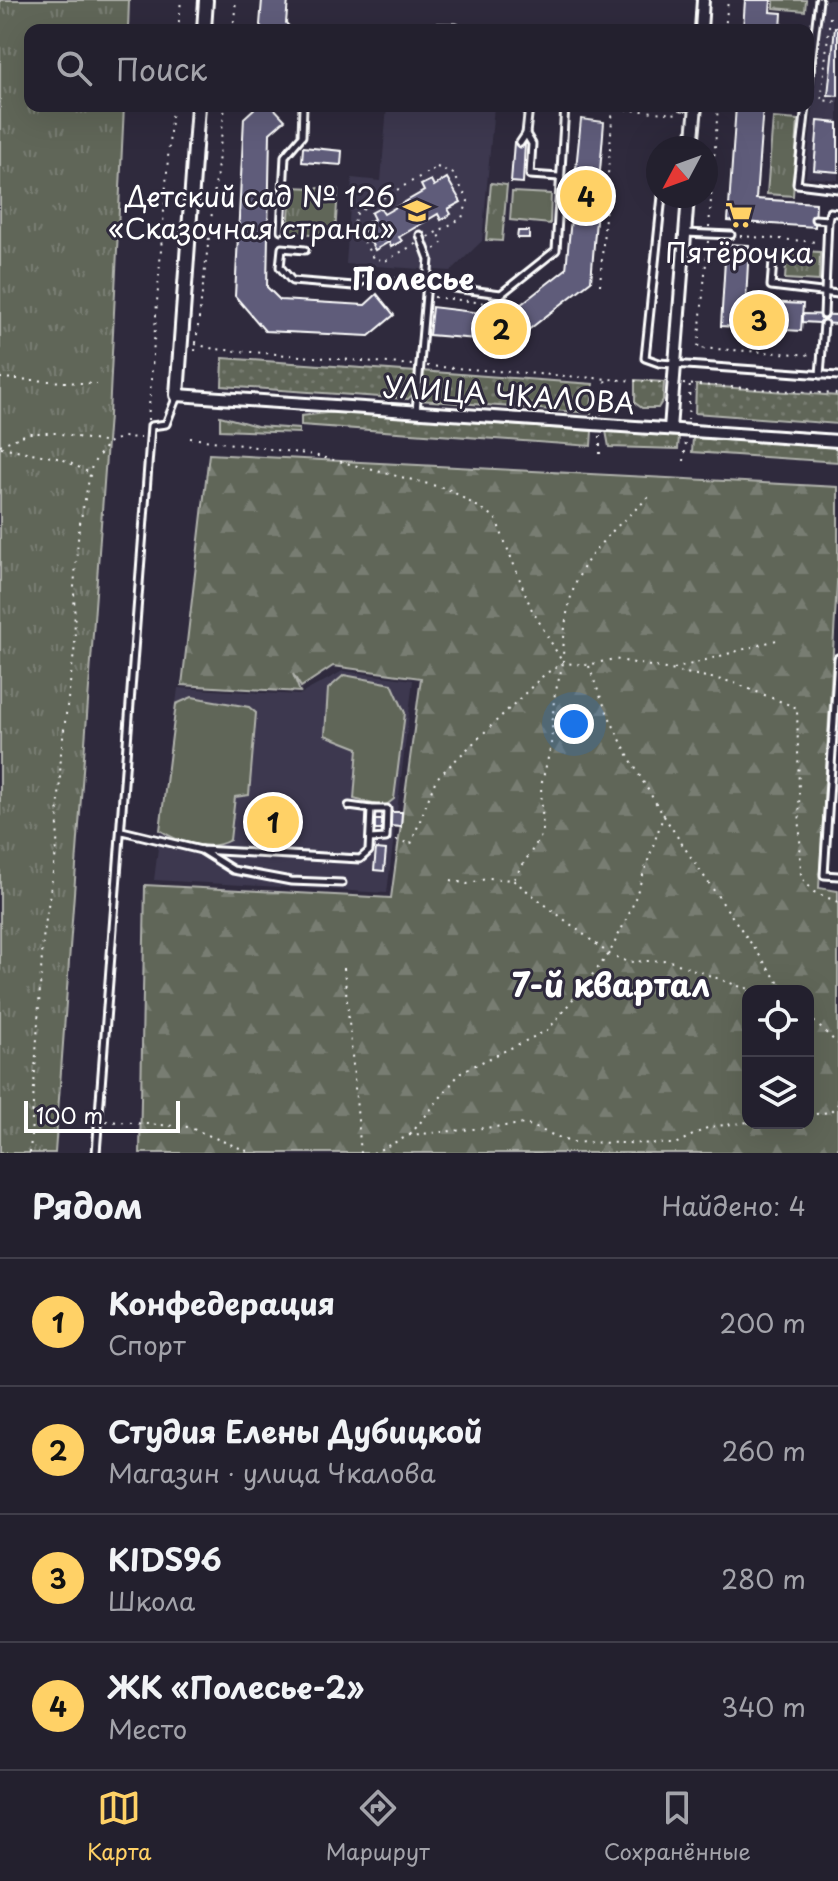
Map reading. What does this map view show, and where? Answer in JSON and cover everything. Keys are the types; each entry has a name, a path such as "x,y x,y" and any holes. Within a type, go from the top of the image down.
{"street":[{"path":"204,24 206,0"},
{"path":"701,24 703,0"},
{"path":"177,395 198,112"},
{"path":"693,136 695,112"},
{"path":"670,429 687,208"},
{"name":"УЛИЦА ЧКАЛОВА","path":"177,395 838,441"}],"lane":[{"path":"814,34 819,0"},
{"path":"281,230 285,156 302,136 303,112"},
{"path":"520,143 526,134 528,112"},
{"path":"454,288 501,294 556,250 564,112"},
{"path":"805,112 797,184 838,189"},
{"path":"526,134 532,144 530,175 559,177"},
{"path":"661,208 645,358 676,364 838,376"},
{"path":"824,315 828,220 830,212 838,213"},
{"path":"815,219 828,220"},
{"path":"685,233 731,235"},
{"path":"416,411 429,259 422,237"},
{"path":"305,250 282,248 280,267 292,281 354,286 364,280 428,286"},
{"path":"773,261 771,286 838,294"},
{"path":"820,375 824,324"},
{"path":"96,1153 101,1121 151,426 166,424 177,395"},
{"path":"838,658 824,875 838,876"},
{"path":"349,806 387,809 386,838 370,839"},
{"path":"122,831 201,850 360,859 369,851 371,809"},
{"path":"201,850 233,870 291,881 342,883"}],"path":[{"path":"179,24 181,0"},
{"path":"234,24 236,0"},
{"path":"726,24 728,0"},
{"path":"830,17 821,100 838,102"},
{"path":"148,433 172,112"},
{"path":"195,351 224,112"},
{"path":"600,285 613,112"},
{"path":"718,112 698,348 821,355"},
{"path":"437,167 447,169 454,174 468,208 462,218 422,237 385,261 373,258 354,224 357,213 437,167"},
{"path":"731,235 827,243"},
{"path":"195,344 214,349 838,394"},
{"path":"0,378 97,384"},
{"path":"0,446 29,433 44,432 108,443"},
{"path":"30,1153 43,939 57,846 63,726 75,645 75,570 79,528 96,456 108,443 122,437 145,439"},
{"path":"190,438 314,455 448,489 495,517 531,608 563,663"},
{"path":"0,446 62,459 91,473"},
{"path":"513,880 543,833 541,786 551,746 554,698 563,663 568,597 603,539 650,496"},
{"path":"673,670 780,639"},
{"path":"386,838 411,844 436,779 545,674 563,663 588,665 614,659 732,682 797,708 801,877 814,892 838,902"},
{"path":"588,665 602,705 664,814 780,985"},
{"path":"410,1135 461,1072 548,1030 609,954 631,910 664,814"},
{"path":"451,880 467,884 489,878 513,880 609,954 628,962 667,960 742,987"},
{"path":"344,968 361,1153"},
{"path":"814,1022 838,1044"},
{"path":"814,1114 830,1112 838,1104"},
{"path":"101,1121 188,1127 252,1153"},
{"path":"373,1153 410,1135 526,1124 570,1142 675,1144 709,1127 742,1123"}],"shaded area":[{"path":"824,0 838,0 838,180 806,177"},
{"name":"Детский сад № 126 «Сказочная страна»","path":"387,112 493,112 482,241 451,271 346,264 352,178 381,181"},
{"path":"343,671 413,680 387,893 154,880 178,688 299,695"}],"green space":[{"path":"0,0 129,0 128,24 24,24 24,112 124,112 109,415 55,1153 0,1153"},
{"path":"774,0 806,0 805,11 774,8"},
{"path":"773,118 798,120 793,196 767,194"},
{"path":"491,183 507,185 502,241 486,240"},
{"path":"291,187 338,189 335,235 288,233"},
{"path":"512,192 551,194 550,224 510,220"},
{"path":"787,250 820,252 819,281 785,279"},
{"path":"223,358 416,372 415,392 408,399 222,386"},
{"path":"421,371 593,384 591,413 419,400"},
{"path":"635,380 664,382 663,400 658,408 642,408 635,403"},
{"path":"696,385 838,396 838,424 695,413"},
{"path":"335,412 592,431 591,446 301,425 301,416"},
{"path":"220,416 257,426 299,429 299,433 220,430"},
{"path":"606,431 679,437 678,449 609,447"},
{"path":"693,438 836,447 838,462 692,452"},
{"path":"209,454 838,487 838,566 819,888 838,891 838,1153 140,1153 145,885 391,898 421,678 333,666 301,687 293,674 300,692 182,685"},
{"path":"344,675 392,684 405,713 394,799 384,807 354,799 358,748 325,735 328,689"},
{"path":"192,697 249,707 256,713 249,795 235,797 230,840 222,844 204,846 185,842 160,830 176,704"}],"building":[{"path":"262,0 288,0 287,24 260,24"},
{"path":"745,0 771,0 770,12 782,13 781,24 743,24"},
{"path":"835,27 838,27 838,96 828,95"},
{"path":"250,112 278,112 285,120 270,133 267,287 280,300 365,305 377,294 394,315 369,336 265,331 235,296 244,118"},
{"path":"736,112 763,112 756,199 816,203 815,227 728,221"},
{"path":"581,119 604,122 591,281 513,342 429,335 432,307 506,316 566,269"},
{"path":"818,121 838,123 838,172 814,170"},
{"path":"514,142 525,143 523,183 511,182"},
{"path":"303,147 342,151 341,165 302,162"},
{"path":"447,178 461,202 448,209 451,214 441,220 438,214 399,237 402,241 391,247 389,242 375,250 362,226 374,219 371,213 380,208 384,214 424,191 421,185 431,180 434,186"},
{"path":"518,231 529,231 529,238 517,238"},
{"path":"726,244 749,245 746,301 803,304 801,331 721,326"},
{"path":"802,314 838,315 838,324 802,322"},
{"path":"391,812 402,812 401,827 390,826"},
{"path":"375,820 384,820 384,830 375,830"},
{"path":"376,849 386,850 384,871 374,870"}],"place":[{"name":"ЖК «Полесье-2»","path":"586,196"},
{"name":"Детский сад № 126 «Сказочная страна»","path":"417,211"},
{"name":"Пятёрочка","path":"739,215"},
{"name":"KIDS96","path":"759,320"},
{"name":"Студия Елены Дубицкой","path":"501,329"},
{"name":"Конфедерация","path":"273,822"}],"district":[{"name":"Полесье","path":"413,277"},
{"name":"7-й квартал","path":"611,984"}]}
